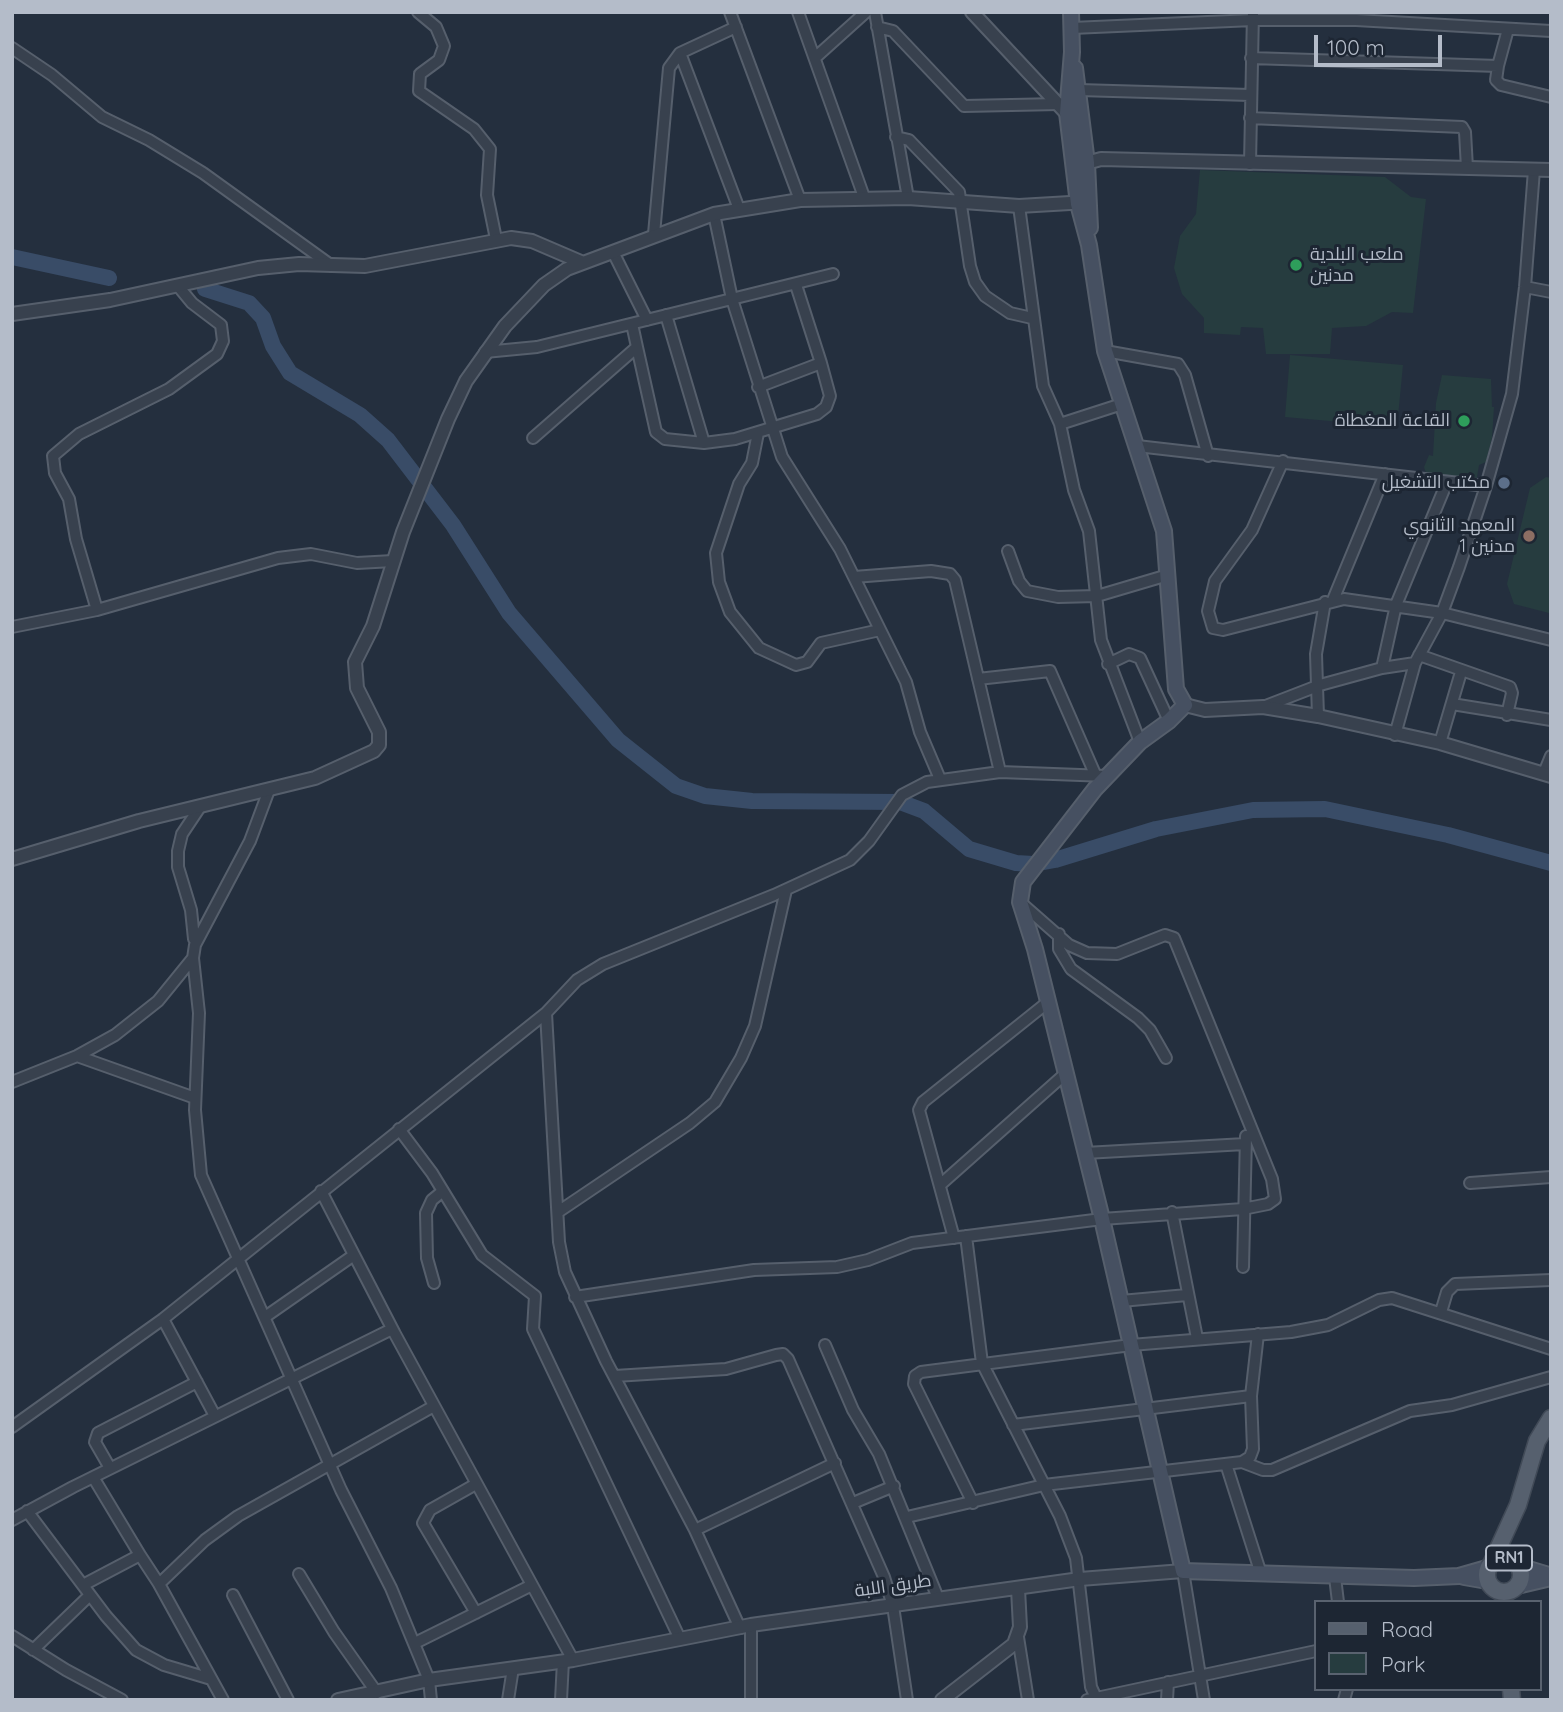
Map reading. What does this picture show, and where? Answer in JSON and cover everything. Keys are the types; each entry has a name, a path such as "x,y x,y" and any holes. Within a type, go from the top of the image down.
{"main road":[{"path":"1071,17 1072,52 1083,135 1084,203 1105,351 1164,531 1176,689 1185,705 1101,775 1023,882 1020,902 1102,1219 1183,1571"},
{"path":"1072,52 1063,109 1084,158"},
{"name":"RN1","path":"1491,1580 1537,1441 1551,1418"},
{"name":"RN1","path":"1491,1580 1506,1592 1514,1592 1521,1576 1513,1545 1518,1505"},
{"name":"RN1","path":"1491,1580 1507,1558 1518,1565"},
{"path":"1518,1565 1551,1577"},
{"name":"طريق اللبة","path":"1183,1571 1335,1577 1459,1576 1491,1580"},
{"path":"1514,1592 1551,1577"}],"street":[{"path":"730,12 800,200"},
{"path":"798,12 864,197"},
{"path":"816,57 866,12"},
{"path":"874,12 908,198"},
{"path":"972,12 1063,109 1083,135"},
{"path":"424,14 439,32 444,46 439,60 420,74 419,91 474,129 489,149 487,195 496,239"},
{"path":"1250,164 1253,16"},
{"path":"1071,17 1357,16 1551,32"},
{"path":"654,234 671,64 680,53 736,27"},
{"path":"877,27 893,31 964,106 1063,109"},
{"path":"1508,29 1496,80 1502,85 1551,97"},
{"path":"12,48 52,75 102,117 149,140 203,173 332,266"},
{"path":"680,53 739,209"},
{"path":"1251,58 1498,65"},
{"path":"1079,90 1250,94"},
{"path":"1250,118 1462,127 1465,132 1466,168"},
{"path":"896,138 904,138 921,151 954,186 962,202 975,282 997,306 1032,318"},
{"path":"1084,158 1551,170"},
{"path":"1395,735 1417,659 1442,613 1486,486 1516,377 1534,170"},
{"path":"12,859 139,821 269,790 342,768 379,745 379,732 357,688 355,662 373,626 403,532 432,460 466,381 485,352 544,285 581,262 714,214 800,200 908,198 1019,206 1084,203"},
{"path":"1019,206 1043,386 1060,424 1074,490 1088,531 1101,640 1140,742"},
{"path":"714,214 732,299 758,387 786,466 827,524 906,682 920,732 940,779"},
{"path":"12,314 110,300 279,265 365,266 496,239 532,241 581,262"},
{"path":"613,252 646,320"},
{"path":"485,352 537,347 833,274"},
{"path":"632,324 656,432 665,439 704,443 727,441 817,414 826,407 830,392 796,285"},
{"path":"97,610 76,539 69,499 55,473 52,456 79,435 169,389 217,354 223,341 221,325 187,298 178,286"},
{"path":"1525,288 1551,292"},
{"path":"666,316 704,443"},
{"path":"533,438 637,347"},
{"path":"1105,351 1175,362 1181,367 1208,456"},
{"path":"758,387 821,363"},
{"path":"1060,424 1122,404"},
{"path":"758,433 752,463 739,484 716,553 719,582 730,612 760,648 796,665 807,662 821,643 880,630"},
{"path":"1137,446 1486,486"},
{"path":"1283,461 1252,530 1215,580 1209,622 1216,629 1223,630 1329,601 1396,605 1442,613 1551,640"},
{"path":"1318,716 1316,654 1329,601 1385,474"},
{"path":"1382,667 1396,605 1447,482"},
{"path":"1008,551 1018,581 1027,591 1058,597 1097,596 1168,575"},
{"path":"12,627 97,610 278,558 311,554 357,563 393,561"},
{"path":"854,577 932,571 950,575 960,597 1000,772"},
{"path":"1108,664 1129,654 1140,658 1169,721"},
{"path":"1263,707 1316,686 1417,659 1510,687 1512,693 1507,715"},
{"path":"12,1427 163,1319 546,1013 577,980 603,964 786,890 849,860 886,818 902,794 914,787 940,779 1000,772 1101,775 1050,671 978,679"},
{"path":"1440,743 1461,672"},
{"path":"1452,704 1551,720"},
{"path":"1185,705 1205,710 1263,707 1318,716 1440,743 1547,774 1551,756"},
{"path":"195,945 250,841 269,790"},
{"path":"200,807 182,834 178,867 191,909 195,945 193,958 199,1013 196,1144 201,1175 330,1465 415,1643 429,1680 431,1700"},
{"path":"558,1212 690,1123 715,1102 741,1059 755,1026 786,890"},
{"path":"575,1297 754,1270 837,1267 868,1260 912,1243 1102,1219 1243,1209 1268,1204 1275,1199 1276,1190 1174,938 1165,935 1116,954 1103,956 1087,953 1069,945 1020,902"},
{"path":"1059,934 1059,949 1071,970 1138,1018 1150,1030 1166,1058"},
{"path":"12,1082 77,1056 144,1014 193,958"},
{"path":"1048,1002 923,1102 919,1116 940,1185 960,1237 982,1363 1069,1537 1080,1579 1093,1699 1314,1651"},
{"path":"546,1013 561,1252 575,1297 745,1627 751,1700"},
{"path":"77,1056 195,1098"},
{"path":"940,1185 1065,1074"},
{"path":"1243,1267 1247,1120"},
{"path":"399,1129 443,1191 482,1255 535,1296 533,1329 680,1639"},
{"path":"1084,1153 1245,1144"},
{"path":"1470,1183 1551,1177"},
{"path":"321,1191 392,1329 532,1585 568,1661 561,1700"},
{"path":"434,1283 428,1258 426,1213 432,1200 443,1191"},
{"path":"1172,1212 1197,1338"},
{"path":"265,1317 354,1255"},
{"path":"1441,1312 1447,1292 1455,1284 1551,1280"},
{"path":"1121,1301 1187,1295"},
{"path":"972,1503 914,1384 915,1376 921,1372 1131,1345 1328,1325 1385,1298 1441,1312 1551,1349"},
{"path":"163,1319 215,1416"},
{"path":"12,1520 93,1476 392,1329"},
{"path":"907,1517 1044,1485 1242,1462 1250,1457 1252,1449 1251,1396 1258,1334"},
{"path":"825,1345 853,1410 894,1486 938,1598"},
{"path":"615,1376 726,1369 783,1354 788,1359 853,1503 893,1606 907,1700"},
{"path":"1242,1462 1263,1470 1272,1470 1410,1411 1452,1405 1551,1377"},
{"path":"110,1468 95,1442 98,1433 197,1382"},
{"path":"1013,1425 1251,1396"},
{"path":"159,1584 223,1526 434,1406"},
{"path":"695,1530 835,1463"},
{"path":"1226,1464 1261,1574"},
{"path":"93,1476 159,1584 223,1700"},
{"path":"476,1484 430,1510 423,1523 476,1613"},
{"path":"853,1503 894,1486"},
{"path":"27,1511 86,1590 136,1650 164,1665 211,1679"},
{"path":"33,1650 86,1590 140,1555"},
{"path":"1183,1571 1204,1700"},
{"name":"طريق اللبة","path":"338,1700 357,1698 429,1680 568,1661 745,1627 1080,1579 1183,1571"},
{"path":"299,1574 377,1693"},
{"path":"1335,1577 1338,1600"},
{"path":"415,1643 532,1585"},
{"path":"1018,1589 1018,1637 1028,1700"},
{"path":"233,1595 288,1700"},
{"path":"12,1636 122,1700"},
{"path":"942,1700 1014,1644 1018,1637"},
{"path":"508,1700 513,1668"},
{"path":"1167,1700 1168,1682"}],"green space":[{"name":"ملعب البلدية مدنين","path":"1200,170 1385,177 1411,197 1426,199 1413,313 1392,312 1366,326 1332,328 1330,354 1266,354 1263,328 1241,327 1240,335 1204,333 1204,318 1182,294 1174,268 1180,236 1196,214"},
{"path":"1290,355 1403,365 1397,427 1285,417"},
{"name":"القاعة المغطاة","path":"1442,375 1491,379 1494,407 1492,438 1486,462 1479,465 1476,483 1427,476 1424,467 1429,455 1433,456 1436,403"},
{"name":"المعهد الثانوي مدنين 1","path":"1546,477 1551,478 1549,613 1514,604 1507,584 1530,488"}],"waterway":[{"path":"12,257 109,278"},
{"path":"205,289 249,303 263,318 273,346 290,373 360,415 388,440 453,525 509,613 618,740 676,786 705,796 752,801 900,802 924,811 969,849 1016,863 1033,864 1055,860 1156,829 1253,810 1325,809 1448,835 1551,863"}],"place":[{"name":"ملعب البلدية مدنين","path":"1296,265"},
{"name":"القاعة المغطاة","path":"1464,421"},
{"name":"مكتب التشغيل","path":"1504,483"},
{"name":"المعهد الثانوي مدنين 1","path":"1529,536"}]}
